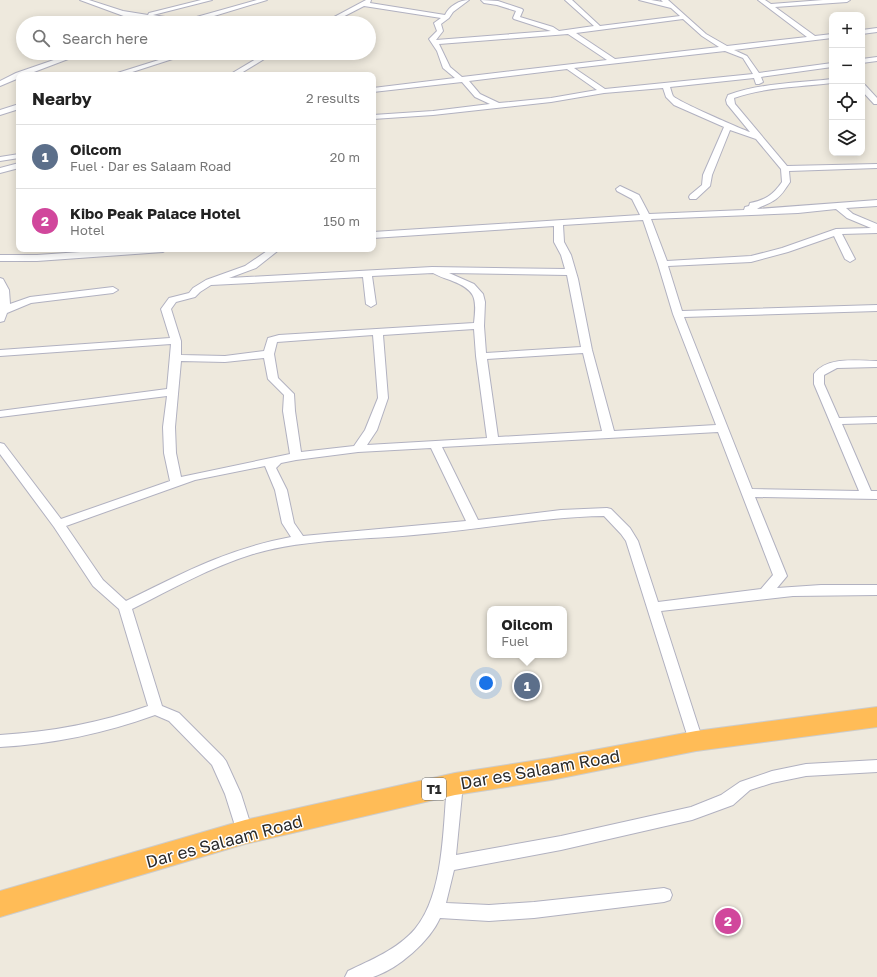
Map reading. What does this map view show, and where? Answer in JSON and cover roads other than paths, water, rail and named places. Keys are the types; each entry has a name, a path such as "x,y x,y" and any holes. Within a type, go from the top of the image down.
{"highway":[{"name":"Dar es Salaam Road","path":"0,904 245,832 455,784 551,769 696,741 877,717"}],"street":[{"path":"83,0 122,12 148,16"},
{"path":"142,15 209,0"},
{"path":"210,16 264,0"},
{"path":"340,16 371,0"},
{"path":"466,0 450,11 447,17 437,22 440,31 432,39 435,42 447,68 462,79 475,94 484,101 501,105"},
{"path":"484,0 486,2 498,3 516,8 520,10 516,18 551,28 557,33"},
{"path":"568,0 598,27"},
{"path":"642,0 673,6"},
{"path":"664,0 673,6 704,36 744,57 756,75 761,89"},
{"path":"761,0 813,38"},
{"path":"770,6 847,0"},
{"path":"363,4 447,17"},
{"path":"122,12 128,16"},
{"path":"435,42 557,33 685,17"},
{"path":"865,32 877,30"},
{"path":"569,31 613,61"},
{"path":"376,90 829,36"},
{"path":"865,60 877,58"},
{"path":"27,72 61,60"},
{"path":"125,72 165,60"},
{"path":"238,72 259,60"},
{"path":"376,117 433,113 829,65"},
{"path":"568,67 604,92"},
{"path":"0,84 16,76"},
{"path":"734,214 755,207 752,205 764,203 777,195 786,182 785,169 731,104 731,97 761,89 829,81"},
{"path":"666,85 670,97 677,103 728,126 758,137"},
{"path":"865,90 877,102"},
{"path":"0,113 16,107"},
{"path":"693,197 706,186 707,175 721,142 724,129 728,126"},
{"path":"0,159 16,156"},
{"path":"0,170 16,166"},
{"path":"785,169 877,166"},
{"path":"620,189 636,197 646,217 663,264 678,314 780,576 765,593"},
{"path":"376,235 646,217 798,210 877,203"},
{"path":"837,206 850,216 877,227"},
{"path":"558,224 559,242 566,254 571,272 587,350 610,434"},
{"path":"663,264 751,259 781,252 836,232 877,230"},
{"path":"836,232 850,259"},
{"path":"0,258 37,258 121,252"},
{"path":"176,481 170,453 169,427 176,358 176,341 166,309 172,300 192,295 197,289 211,282 252,266 271,252"},
{"path":"211,282 432,270 571,272"},
{"path":"432,270 467,285 478,294 480,300 479,326 481,356 493,441"},
{"path":"367,273 372,304"},
{"path":"0,281 5,288 2,315"},
{"path":"2,315 20,303 30,300 113,290"},
{"path":"678,314 877,308"},
{"path":"296,456 289,412 290,394 273,379 269,354 272,340 277,338 283,340 294,337 479,326"},
{"path":"358,449 371,430 383,398 378,332"},
{"path":"0,353 176,341"},
{"path":"481,356 587,350"},
{"path":"176,358 225,359 269,354"},
{"path":"748,493 872,495 819,384 819,374 824,368 833,366 877,364"},
{"path":"0,414 172,392"},
{"path":"836,421 877,420"},
{"path":"58,524 176,481 209,472 296,456 358,449 722,428"},
{"path":"435,444 474,525"},
{"path":"0,446 58,524 98,583 125,606 156,708 174,717 218,761 233,794 245,832"},
{"path":"277,460 270,467 281,490 288,523 299,540"},
{"path":"125,606 230,557 253,550 299,540 420,531 542,516 607,512 626,531 632,541 696,741"},
{"path":"653,606 765,593 856,589 877,590"},
{"path":"0,742 96,728 124,721 156,708"},
{"path":"448,864 560,842 692,813 727,800 745,786 772,777 806,770 877,766"},
{"path":"354,977 391,959 411,944 428,924 434,910 448,864 455,784"},
{"path":"434,910 489,913 534,910 664,895"}],"place":[{"name":"Oilcom","path":"527,686"},
{"name":"Kibo Peak Palace Hotel","path":"728,921"}]}
